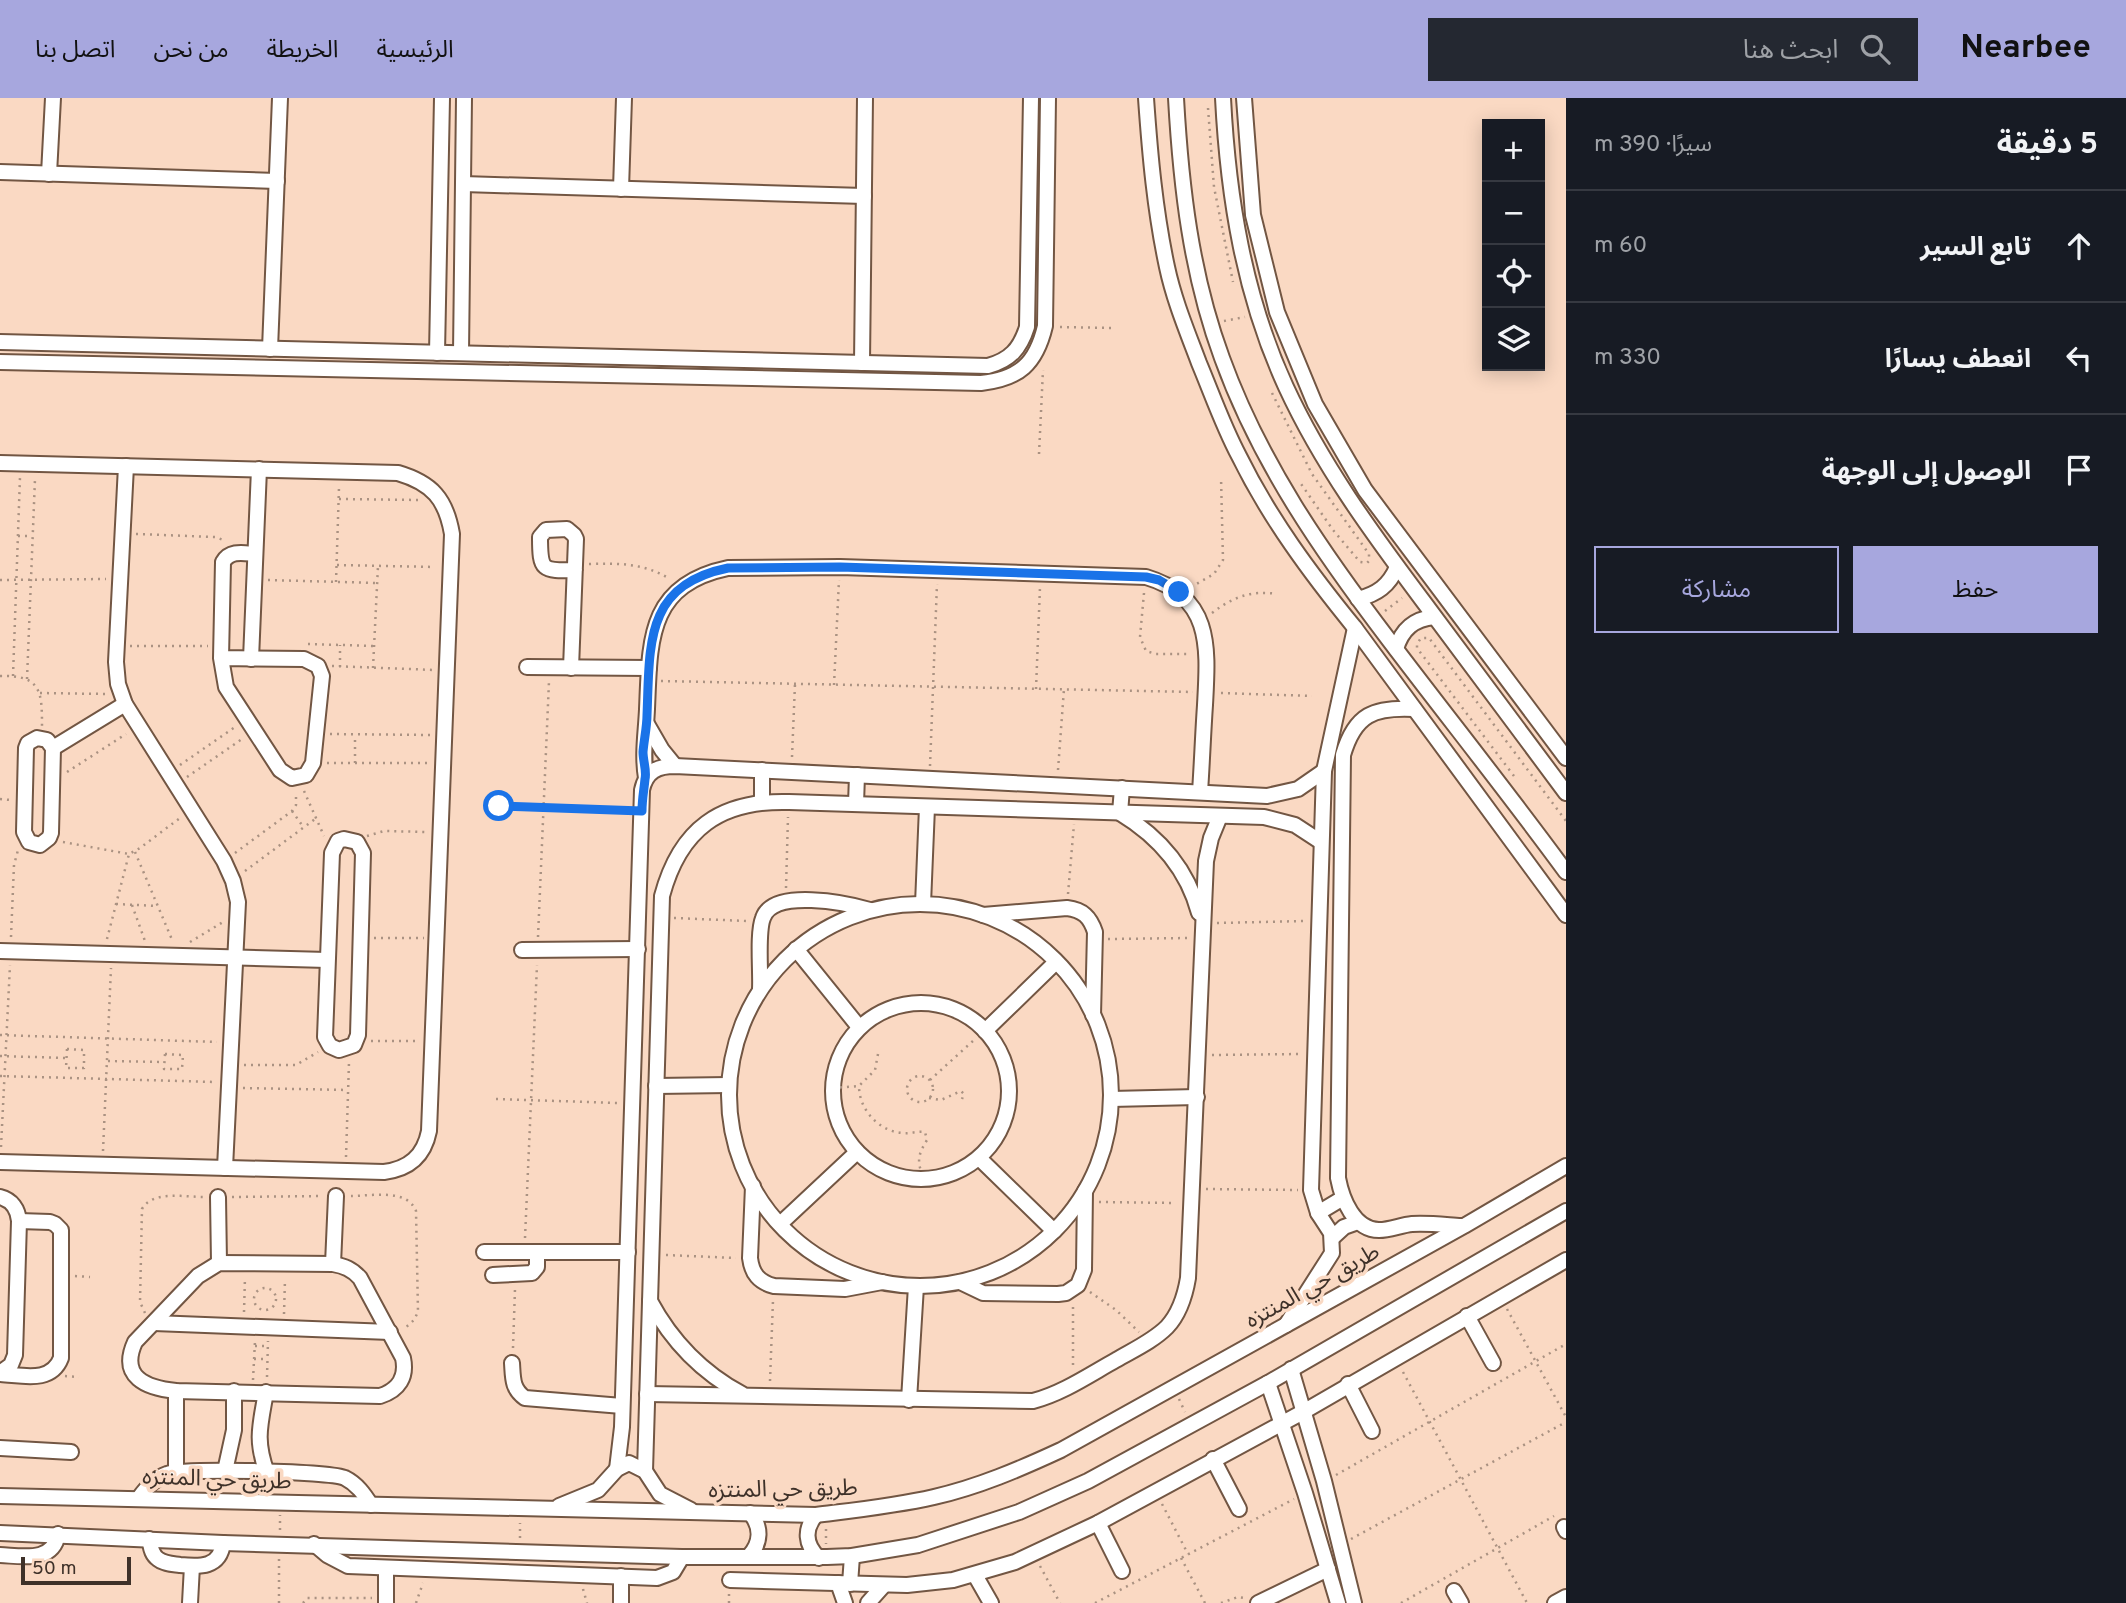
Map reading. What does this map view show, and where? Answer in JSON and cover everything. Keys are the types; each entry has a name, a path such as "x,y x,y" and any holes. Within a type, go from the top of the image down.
{"street":[{"path":"49,174 53,98"},
{"path":"270,349 280,98"},
{"path":"437,353 442,98"},
{"path":"460,354 464,98"},
{"path":"621,189 624,98"},
{"path":"862,363 865,98"},
{"path":"0,342 988,366 1002,362 1014,353 1023,341 1027,327 1031,98"},
{"path":"0,362 981,383 1000,381 1017,373 1031,361 1040,345 1045,326 1048,98"},
{"path":"1146,98 1152,181 1168,269 1181,317 1217,410 1240,458 1289,542 1566,915"},
{"path":"1176,98 1185,214 1195,263 1218,322 1240,404 1261,448 1311,533 1358,599 1566,873"},
{"path":"1223,98 1227,165 1239,240 1258,314 1285,386 1320,454 1361,518 1566,793"},
{"path":"1244,98 1254,215 1277,312 1315,404 1365,490 1566,758"},
{"path":"0,172 277,181"},
{"path":"463,184 864,196"},
{"path":"1240,458 1261,448"},
{"path":"0,463 398,473 415,478 441,501 449,517 452,534 429,1131 422,1152 405,1167 395,1171 225,1168 0,1159"},
{"path":"126,466 116,673 123,699 223,861 233,881 238,913 225,1168"},
{"path":"251,659 259,469"},
{"path":"221,652 251,659 304,659 318,666 322,676 311,770 295,778 280,770 226,687 221,652 223,566 226,558 234,553 255,554"},
{"path":"571,668 575,567"},
{"path":"617,1469 622,1427 642,790 646,778 643,757 650,645 655,624 665,605 679,589 711,571 728,568 840,567 1041,572 1146,577 1159,580 1179,592 1191,606 1201,622 1208,655 1200,792"},
{"path":"1358,599 1378,592 1387,585 1397,567"},
{"path":"1395,649 1405,629 1423,618 1434,617"},
{"path":"1285,1326 1329,1260 1333,1246 1311,1190 1321,842 1324,771 1355,628"},
{"path":"527,667 649,674"},
{"path":"48,743 52,782 49,838 40,845 29,842 24,832 26,748 32,740 48,743 123,699"},
{"path":"1414,709 1392,708 1379,711 1360,721 1353,727 1348,738 1342,769 1337,1168 1343,1198 1363,1226 1377,1230 1416,1224 1464,1226"},
{"path":"1338,709 1360,721"},
{"path":"647,724 675,766"},
{"path":"1330,737 1348,738"},
{"path":"1535,752 1552,738"},
{"path":"646,778 657,768 675,766 1267,796 1283,794 1305,786 1324,771"},
{"path":"762,770 762,801"},
{"path":"856,804 858,775"},
{"path":"982,808 985,781"},
{"path":"1120,813 1122,789"},
{"path":"645,1471 662,896 677,856 689,839 704,825 741,805 762,801 1279,820 1295,825 1321,842"},
{"path":"923,904 927,807"},
{"path":"1120,813 1153,836 1173,859 1189,885 1202,931"},
{"path":"647,1394 1033,1401 1073,1384 1147,1342 1166,1328 1185,1296 1197,1097 1202,931 1208,849 1220,816"},
{"path":"344,839 357,842 362,853 353,1044 334,1049 327,1042 327,960 334,846 344,839"},
{"path":"639,896 662,896"},
{"path":"760,989 761,922 770,908 785,902 827,901 870,910"},
{"path":"923,904 953,907 982,915 1034,942 1056,962 1077,987 1093,1016 1105,1052 1111,1099 1099,1162 1085,1197 1054,1231 1034,1249 1011,1263 960,1282 916,1286 883,1282 854,1274 827,1261 802,1244 780,1224 753,1186 741,1163 734,1138 729,1086 734,1052 741,1030 760,989 776,968 796,949 818,933 870,910 923,904"},
{"path":"982,915 1067,908 1086,915 1092,923 1095,939 1093,1016"},
{"path":"1319,921 1340,921"},
{"path":"796,949 859,1027"},
{"path":"522,950 638,950"},
{"path":"5,952 150,956 177,954 327,960"},
{"path":"985,1031 1056,962"},
{"path":"909,1003 923,1003 937,1004 962,1013 985,1031 1001,1054 1009,1081 1009,1096 1000,1130 979,1158 953,1173 924,1179 888,1172 857,1152 848,1141 836,1116 832,1088 837,1062 859,1027 882,1011 909,1003"},
{"path":"635,1027 658,1027"},
{"path":"1315,1071 1339,1071"},
{"path":"656,1086 729,1086"},
{"path":"1111,1099 1197,1097"},
{"path":"780,1224 857,1152"},
{"path":"979,1158 1054,1231"},
{"name":"طريق حي المنتزه","path":"0,1496 821,1514 892,1506 936,1497 1021,1469 1061,1450 1464,1226 1566,1166"},
{"path":"753,1186 751,1268 756,1277 764,1283 774,1286 845,1289 883,1282"},
{"path":"630,1190 653,1190"},
{"path":"333,1264 336,1196"},
{"path":"0,1197 10,1201 15,1207 19,1221 15,1355 11,1365 0,1373"},
{"path":"218,1197 219,1263"},
{"path":"960,1282 983,1293 1058,1294 1075,1287 1084,1270 1085,1197"},
{"path":"1318,1213 1343,1198"},
{"path":"0,1533 223,1543 682,1557 823,1558 918,1545 1019,1512 1088,1481 1268,1383 1566,1211"},
{"path":"0,1373 43,1377 54,1370 61,1358 61,1230 50,1222 19,1221"},
{"path":"1332,1238 1343,1227 1358,1222"},
{"path":"484,1252 628,1252"},
{"path":"493,1275 528,1275 535,1271 537,1252"},
{"path":"219,1263 333,1264 348,1268 360,1278 390,1332 405,1366 400,1382 388,1394 380,1396 176,1391 148,1387 133,1372 131,1351 135,1342 198,1276 219,1263"},
{"path":"730,1580 884,1585 930,1583 975,1575 1034,1553 1098,1523 1304,1412 1467,1316 1564,1265"},
{"path":"909,1400 916,1286"},
{"path":"650,1301 661,1321 690,1357 716,1379 746,1396"},
{"path":"1467,1316 1493,1363"},
{"path":"154,1323 390,1332"},
{"path":"512,1363 513,1382 519,1394 525,1398 622,1406"},
{"path":"1292,1369 1354,1603"},
{"path":"1268,1383 1338,1603"},
{"path":"1348,1384 1372,1431"},
{"path":"176,1391 176,1472"},
{"path":"225,1471 234,1430 234,1391"},
{"path":"259,1392 259,1446 267,1473"},
{"path":"622,1427 646,1427"},
{"path":"0,1448 71,1452"},
{"path":"1213,1460 1239,1509"},
{"path":"551,1510 597,1490 617,1469 629,1463 645,1471 660,1493 695,1513"},
{"path":"139,1498 155,1480 176,1472 225,1471 334,1474 355,1485 371,1504"},
{"path":"749,1556 759,1538 758,1524 750,1513"},
{"path":"821,1514 808,1527 807,1540 813,1553 823,1558"},
{"path":"1098,1523 1122,1571"},
{"path":"0,1555 43,1555 51,1550 58,1534"},
{"path":"149,1539 151,1550 159,1560 192,1566 206,1566 216,1560 222,1551 223,1543"},
{"path":"314,1545 348,1566 621,1576 665,1577 673,1572 682,1557"},
{"path":"845,1603 844,1583 852,1556"},
{"path":"190,1603 192,1566"},
{"path":"386,1568 386,1601"},
{"path":"1253,1601 1328,1569"},
{"path":"975,1575 991,1603"},
{"path":"621,1576 621,1603"},
{"path":"868,1603 884,1585"},
{"path":"1555,1603 1566,1597"}],"path":[{"path":"1218,322 1258,314"},
{"path":"1218,322 1229,331"},
{"path":"1045,326 1114,328"},
{"path":"1039,454 1043,365"},
{"path":"13,676 18,536 28,463"},
{"path":"27,679 33,536 28,463"},
{"path":"336,582 340,471"},
{"path":"1179,592 1214,574 1223,560 1221,477"},
{"path":"1296,477 1354,555"},
{"path":"339,499 441,501"},
{"path":"122,533 215,537 227,542 234,553"},
{"path":"18,536 33,536"},
{"path":"575,567 612,563 642,566 669,578 679,589"},
{"path":"337,565 450,567"},
{"path":"373,668 378,566"},
{"path":"834,685 840,567"},
{"path":"930,779 938,570"},
{"path":"1036,689 1041,572"},
{"path":"1146,577 1140,637 1146,651 1156,654 1208,655"},
{"path":"0,580 120,579"},
{"path":"254,579 377,583"},
{"path":"1374,620 1413,589"},
{"path":"1201,622 1233,599 1247,593 1277,594"},
{"path":"1516,780 1417,648 1421,638 1429,638 1566,821"},
{"path":"303,644 374,646"},
{"path":"340,667 341,645"},
{"path":"117,646 221,652"},
{"path":"318,666 446,670"},
{"path":"649,674 795,684 1312,696"},
{"path":"0,676 27,679 40,693 48,743"},
{"path":"792,772 795,684"},
{"path":"1057,785 1064,690"},
{"path":"40,693 123,699"},
{"path":"172,779 250,725"},
{"path":"172,779 250,725"},
{"path":"52,782 139,726"},
{"path":"316,734 444,735"},
{"path":"355,734 355,763"},
{"path":"313,763 443,763"},
{"path":"223,861 292,811 297,796 295,778"},
{"path":"295,778 323,835 334,846"},
{"path":"785,902 789,802"},
{"path":"499,806 642,811"},
{"path":"49,838 129,854 191,810"},
{"path":"292,811 304,828"},
{"path":"1067,908 1075,811"},
{"path":"233,881 315,819"},
{"path":"357,842 369,834 384,831 440,832"},
{"path":"0,1159 6,1035 5,952 14,865 26,838"},
{"path":"135,852 177,954 238,913"},
{"path":"102,1164 108,1038 107,954 129,854"},
{"path":"116,904 158,906"},
{"path":"132,905 150,956"},
{"path":"662,918 761,922"},
{"path":"1095,939 1319,921"},
{"path":"360,938 436,938"},
{"path":"930,1080 985,1031"},
{"path":"0,1035 232,1042"},
{"path":"231,1065 296,1065 314,1056 327,1042"},
{"path":"345,1171 353,1044 433,1042"},
{"path":"67,1049 85,1050 84,1068 66,1068 66,1058 67,1049"},
{"path":"165,1054 183,1055 182,1069 164,1069 164,1062 165,1054"},
{"path":"832,1088 859,1086 875,1070 878,1054"},
{"path":"1198,1055 1315,1054"},
{"path":"0,1056 66,1058"},
{"path":"107,1061 164,1062"},
{"path":"2,1076 348,1090"},
{"path":"916,1076 930,1080 933,1089 929,1098 915,1101 908,1093 908,1083 916,1076"},
{"path":"859,1086 863,1104 882,1128 904,1134 925,1132 927,1140 920,1150 919,1159 924,1179"},
{"path":"929,1098 941,1100 961,1091 964,1094 962,1099"},
{"path":"496,1099 633,1103"},
{"path":"1085,1197 1192,1196 1311,1190"},
{"path":"154,1323 145,1314 141,1301 142,1209 155,1198 398,1196 410,1201 416,1211 418,1312 408,1327 390,1332"},
{"path":"651,1255 750,1258"},
{"path":"246,1263 244,1299 263,1327 268,1346 268,1359 259,1392"},
{"path":"259,1392 254,1359 255,1346 263,1327 284,1300 285,1264"},
{"path":"512,1363 515,1275"},
{"path":"770,1397 774,1286"},
{"path":"1073,1384 1075,1287 1115,1310 1147,1342"},
{"path":"265,1288 274,1293 276,1300 272,1307 264,1310 257,1307 254,1299 256,1293 265,1288"},
{"path":"1501,1297 1566,1417"},
{"path":"244,1299 254,1299"},
{"path":"276,1300 284,1300"},
{"path":"1324,1482 1566,1344"},
{"path":"255,1346 268,1346"},
{"path":"1395,1357 1527,1603"},
{"path":"254,1359 268,1359"},
{"path":"1173,1388 1192,1424"},
{"path":"1339,1545 1566,1422"},
{"path":"1156,1492 1188,1554"},
{"path":"1095,1603 1305,1493"},
{"path":"519,1552 520,1509"},
{"path":"821,1514 823,1558"},
{"path":"1401,1603 1498,1547 1562,1524"},
{"path":"1034,1553 1060,1603"},
{"path":"1181,1558 1205,1603"},
{"path":"416,1603 426,1569"},
{"path":"1221,1603 1238,1597 1253,1601"},
{"path":"303,1603 307,1598 386,1601"}],"route":[{"path":"499,806 642,811 642,790 646,778 643,746 647,724 650,645 655,624 665,605 679,589 711,571 728,568 840,567 1041,572 1146,577 1159,580 1179,592"}]}
